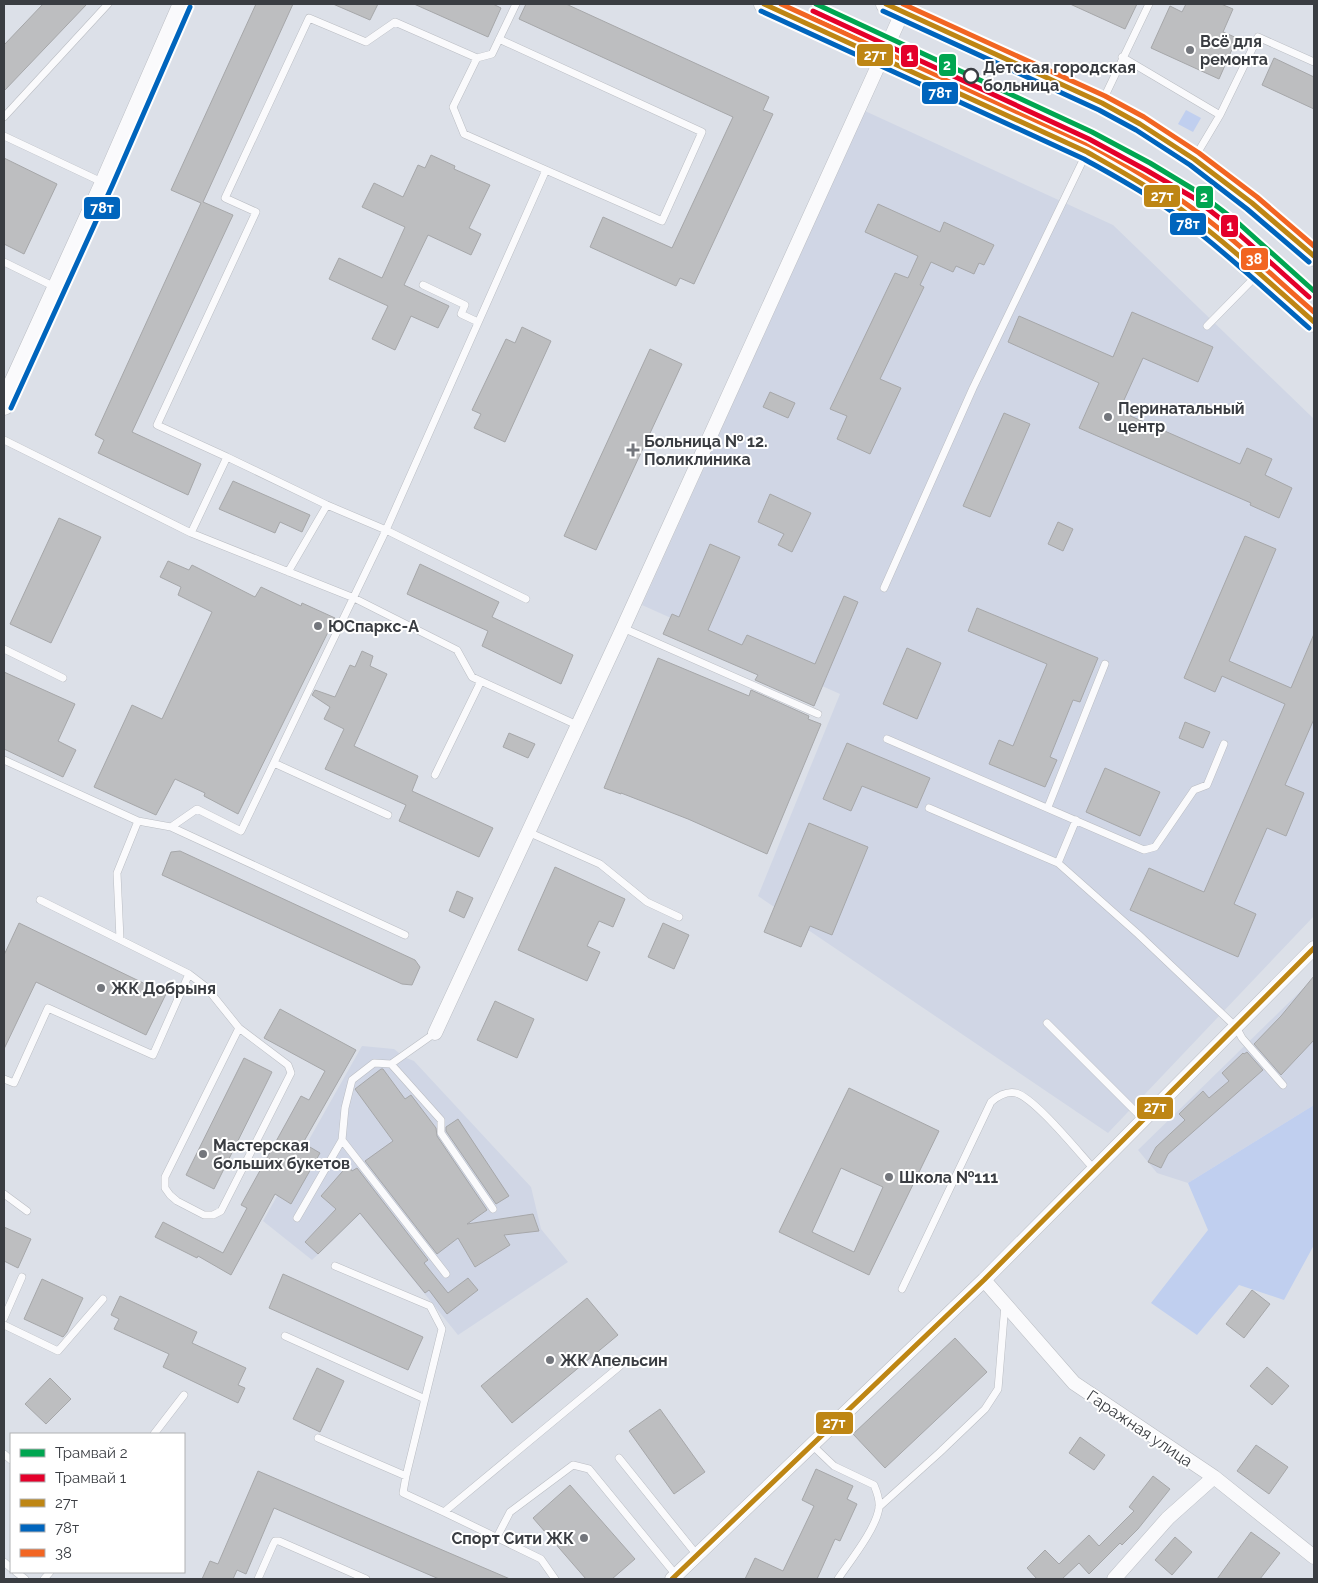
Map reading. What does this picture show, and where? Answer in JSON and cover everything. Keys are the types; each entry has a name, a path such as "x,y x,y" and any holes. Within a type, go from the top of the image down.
{"main road":[{"path":"4,405 105,183 183,4"},
{"path":"764,4 1087,152 1135,179 1182,210 1314,322"},
{"path":"899,6 1102,103 1140,124 1194,159 1252,203 1314,256"}],"street":[{"path":"435,1033 623,628 882,58 899,6"},
{"path":"674,1577 984,1280 1314,948"},
{"name":"Гаражная улица","path":"984,1280 1074,1383 1214,1477 1314,1557"},
{"path":"1117,1578 1168,1518 1214,1477"}],"lane":[{"path":"4,117 108,4"},
{"path":"516,4 492,54 476,58 395,22 366,42 309,18 225,198 256,212 157,425 327,505 386,530 526,599"},
{"path":"1102,103 1122,57 1149,4"},
{"path":"1194,159 1220,115 1258,37 1314,62"},
{"path":"476,58 453,107 464,134 662,220 702,132 499,39"},
{"path":"1122,57 1220,115"},
{"path":"4,136 105,183"},
{"path":"884,588 973,388 1087,152"},
{"path":"170,827 197,809 241,831 386,530 546,170"},
{"path":"4,262 57,288"},
{"path":"1207,326 1258,273"},
{"path":"423,285 465,305 461,314 478,322"},
{"path":"4,440 191,533 354,598 457,650 472,677 577,725"},
{"path":"191,533 226,457"},
{"path":"288,572 327,505"},
{"path":"623,628 818,714"},
{"path":"4,649 63,678"},
{"path":"1048,807 1106,664"},
{"path":"436,775 481,681"},
{"path":"887,739 1144,850 1155,847 1194,790 1207,785 1224,744"},
{"path":"4,760 138,821 170,827 405,935"},
{"path":"274,763 388,816"},
{"path":"929,808 1058,863 1138,934 1236,1027 1242,1038 1283,1086"},
{"path":"1058,863 1076,820"},
{"path":"120,939 118,873 138,821"},
{"path":"527,832 600,864 647,902 679,918"},
{"path":"40,900 190,974 206,987 239,1028 288,1065 291,1074 221,1212 213,1215 204,1215 170,1195 165,1188 165,1177 239,1028"},
{"path":"4,1079 14,1084 48,1008 153,1055 190,974"},
{"path":"1047,1023 1144,1120"},
{"path":"297,1218 342,1140 345,1108 352,1080 374,1063 391,1064 435,1033"},
{"path":"391,1064 441,1120 441,1133 493,1209"},
{"path":"902,1289 991,1102 999,1095 1015,1093 1034,1105 1094,1170"},
{"path":"342,1140 446,1274"},
{"path":"4,1194 27,1211"},
{"path":"335,1266 430,1306 442,1329 403,1494 541,1559 555,1579"},
{"path":"4,1318 7,1306 22,1277"},
{"path":"4,1325 58,1351 103,1299"},
{"path":"879,1507 985,1409 998,1389 1005,1304"},
{"path":"285,1336 426,1400"},
{"path":"444,1512 620,1366"},
{"path":"155,1433 184,1395"},
{"path":"318,1438 406,1476"},
{"path":"812,1445 834,1466 874,1485 877,1492 879,1507 873,1525 838,1579"},
{"path":"619,1458 698,1556"},
{"path":"497,1537 510,1512 573,1465 589,1469 674,1577"},
{"path":"258,1579 272,1545 275,1541 279,1541 366,1579"}],"shaded area":[{"path":"1186,110 1201,118 1193,132 1178,124"},
{"path":"865,111 1113,225 1314,419 1314,916 1108,1133 758,896 840,694 642,605"},
{"path":"1314,978 1314,1105 1188,1183 1157,1173 1138,1150"},
{"path":"362,1046 394,1049 404,1057 414,1061 531,1187 541,1229 568,1262 458,1335 360,1214 312,1260 263,1221"},
{"path":"1314,1105 1314,1245 1284,1300 1239,1285 1197,1335 1151,1303 1208,1230 1188,1183"}],"building":[{"path":"43,4 87,4 4,91 4,45"},
{"path":"256,4 293,4 203,202 233,215 132,432 201,464 188,495 98,453 104,440 95,435 201,203 171,190"},
{"path":"333,4 378,4 370,20"},
{"path":"414,4 493,4 501,8 488,37"},
{"path":"526,4 566,4 769,97 763,110 773,114 694,284 680,278 676,286 590,247 603,217 672,248 733,117 519,19"},
{"path":"1070,4 1137,4 1125,29"},
{"path":"1186,4 1221,4 1233,9 1223,32 1237,38 1219,79 1151,48 1170,6 1182,12"},
{"path":"1274,58 1314,77 1314,109 1262,85"},
{"path":"431,155 455,166 454,169 490,185 469,228 481,234 471,255 428,235 404,285 449,306 438,328 411,316 395,350 372,339 388,306 329,279 339,258 382,278 405,227 362,207 374,183 403,197 418,165 425,168"},
{"path":"4,158 57,184 24,254 4,244"},
{"path":"878,204 940,232 944,222 994,245 984,265 979,263 974,274 956,266 953,272 931,262 920,285 924,287 880,379 901,388 870,454 837,439 847,416 830,409 895,273 908,278 918,256 865,232"},
{"name":"Перинатальный центр","path":"1132,312 1213,347 1198,382 1143,358 1119,411 1240,464 1247,448 1272,459 1265,475 1292,488 1279,518 1250,505 1251,503 1079,428 1099,383 1008,342 1019,316 1113,357"},
{"path":"522,327 551,341 505,442 474,428 481,414 472,410 506,339 515,343"},
{"path":"650,349 682,364 596,550 564,536"},
{"path":"770,392 795,403 788,418 763,407"},
{"path":"1004,413 1030,424 990,517 963,506"},
{"path":"233,481 310,515 302,532 280,522 275,533 219,509"},
{"path":"770,494 811,513 792,552 778,545 784,534 758,522"},
{"path":"59,518 101,537 51,643 10,624"},
{"path":"1058,522 1073,529 1063,551 1048,544"},
{"path":"1245,536 1276,549 1229,661 1291,688 1314,634 1314,719 1285,785 1304,793 1286,836 1267,828 1234,904 1256,914 1238,957 1130,910 1149,868 1204,892 1285,704 1222,676 1215,692 1184,678"},
{"path":"710,544 740,557 708,630 742,645 747,635 815,664 844,596 858,602 814,706 755,680 758,675 663,634 672,614 679,617"},
{"path":"168,561 189,570 192,565 255,597 261,587 301,606 302,603 335,618 238,814 204,796 205,793 175,779 156,815 94,787 132,705 162,719 212,612 178,595 181,587 160,577"},
{"path":"420,564 499,602 492,617 573,655 561,684 482,646 488,631 407,594"},
{"path":"977,608 1098,658 1080,702 1073,700 1050,757 1057,760 1045,787 989,764 999,740 1013,746 1047,664 968,631"},
{"path":"907,648 941,663 917,719 883,704"},
{"path":"362,651 373,656 370,666 387,674 354,746 418,776 412,791 493,828 479,857 399,821 406,805 325,769 344,729 324,719 330,707 312,695 315,690 335,697 350,665 355,667"},
{"path":"658,658 749,696 751,690 809,716 808,719 821,724 767,854 688,819 604,788"},
{"path":"4,672 75,704 58,741 76,750 63,777 4,749"},
{"path":"1185,722 1210,732 1203,748 1179,738"},
{"path":"509,733 535,744 528,758 503,747"},
{"path":"847,743 930,778 917,808 862,786 851,811 823,799"},
{"path":"1105,768 1160,792 1140,836 1086,812"},
{"path":"809,823 868,847 832,935 810,926 801,947 764,932"},
{"path":"180,851 415,960 420,967 412,985 402,984 162,875 171,852"},
{"path":"555,867 625,899 613,927 599,921 587,946 600,952 587,981 518,950"},
{"path":"457,891 473,898 464,918 449,911"},
{"name":"ЖК Добрыня","path":"19,923 166,994 146,1035 36,982 4,1049 4,955"},
{"path":"663,923 689,935 674,969 648,957"},
{"path":"1314,976 1314,1040 1281,1075 1254,1044 1281,1016"},
{"path":"495,1001 534,1019 517,1058 477,1040"},
{"path":"280,1009 356,1050 303,1143 320,1153 291,1204 275,1194 231,1275 198,1256 197,1258 155,1237 163,1222 223,1253 247,1208 241,1205 301,1096 309,1100 325,1071 264,1038"},
{"path":"1247,1052 1263,1070 1168,1154 1161,1168 1148,1162 1156,1147 1185,1120 1179,1114 1203,1091 1209,1098 1229,1081 1222,1073 1243,1053"},
{"path":"244,1058 272,1072 214,1189 186,1175"},
{"path":"383,1069 405,1099 411,1095 436,1128 437,1136 487,1210 467,1224 533,1214 539,1231 504,1235 510,1245 475,1267 458,1238 437,1254 365,1161 393,1141 355,1089"},
{"name":"Школа №111","path":"849,1088 939,1131 869,1275 779,1232","holes":["841,1168 883,1187 854,1252 812,1232"]},
{"path":"458,1119 509,1196 496,1204 446,1131 446,1127"},
{"path":"348,1165 352,1171 357,1168 428,1260 424,1263 448,1293 468,1278 478,1290 447,1314 429,1290 425,1293 360,1213 318,1254 305,1242 336,1209 321,1196"},
{"path":"4,1227 31,1239 18,1268 4,1261"},
{"path":"283,1274 423,1337 408,1370 269,1308"},
{"path":"42,1279 83,1298 63,1337 24,1319"},
{"path":"1252,1290 1270,1304 1244,1338 1226,1324"},
{"path":"120,1296 197,1332 192,1343 246,1368 238,1385 245,1388 238,1403 163,1367 169,1354 114,1329 119,1319 111,1315"},
{"name":"ЖК Апельсин","path":"587,1298 618,1335 512,1423 481,1386"},
{"path":"955,1338 987,1372 885,1468 853,1434"},
{"path":"1267,1367 1289,1386 1272,1405 1250,1386"},
{"path":"317,1368 344,1381 320,1432 293,1419"},
{"path":"50,1378 71,1399 46,1424 25,1404"},
{"path":"660,1409 705,1472 674,1494 629,1431"},
{"path":"1080,1437 1105,1455 1094,1470 1069,1453"},
{"path":"1256,1445 1288,1467 1269,1494 1237,1471"},
{"path":"816,1469 853,1486 847,1499 857,1504 840,1541 835,1539 817,1579 745,1579 755,1558 783,1571 814,1506 802,1500"},
{"path":"258,1471 510,1579 439,1579 274,1508 246,1574 237,1570 233,1579 202,1579 210,1561 218,1564"},
{"path":"1153,1476 1170,1489 1138,1529 1122,1545 1120,1543 1089,1574 1079,1563 1062,1579 1037,1579 1027,1568 1045,1550 1059,1564 1089,1535 1099,1546 1134,1511 1129,1507"},
{"name":"Спорт Сити ЖК","path":"570,1485 635,1559 612,1579 586,1579 533,1518"},
{"path":"1251,1532 1280,1553 1260,1579 1217,1579"},
{"path":"1175,1537 1192,1552 1172,1575 1155,1560"}],"tram line":[{"name":"2","path":"816,4 1092,132 1150,163 1198,192 1236,221 1314,291"},
{"name":"1","path":"813,11 1089,139 1146,170 1194,198 1231,227 1309,297"}],"transit line":[{"name":"27т","path":"764,4 1087,152 1123,172 1159,194 1216,236 1314,322"},
{"name":"38","path":"781,4 1090,145 1115,159 1202,215 1314,312"},
{"name":"27т","path":"886,4 1102,103 1140,124 1194,159 1252,203 1314,256"},
{"name":"38","path":"903,4 1105,96 1144,117 1199,153 1257,197 1314,246"},
{"name":"78т","path":"11,408 112,186 190,7"},
{"name":"78т","path":"761,11 1084,159 1132,186 1167,208 1195,229 1309,328"},
{"name":"78т","path":"883,11 1099,110 1136,130 1190,165 1247,209 1309,262"},
{"name":"27т","path":"672,1579 984,1280 1314,948"}],"place":[{"name":"Всё для ремонта","path":"1190,50"},
{"name":"Детская городская больница","path":"971,76"},
{"name":"Перинатальный центр","path":"1108,417"},
{"name":"Больница № 12. Поликлиника","path":"633,450"},
{"name":"ЮСпаркс-А","path":"318,626"},
{"name":"ЖК Добрыня","path":"101,988"},
{"name":"Мастерская больших букетов","path":"203,1154"},
{"name":"Школа №111","path":"889,1177"},
{"name":"ЖК Апельсин","path":"550,1360"},
{"name":"Спорт Сити ЖК","path":"584,1538"}]}
